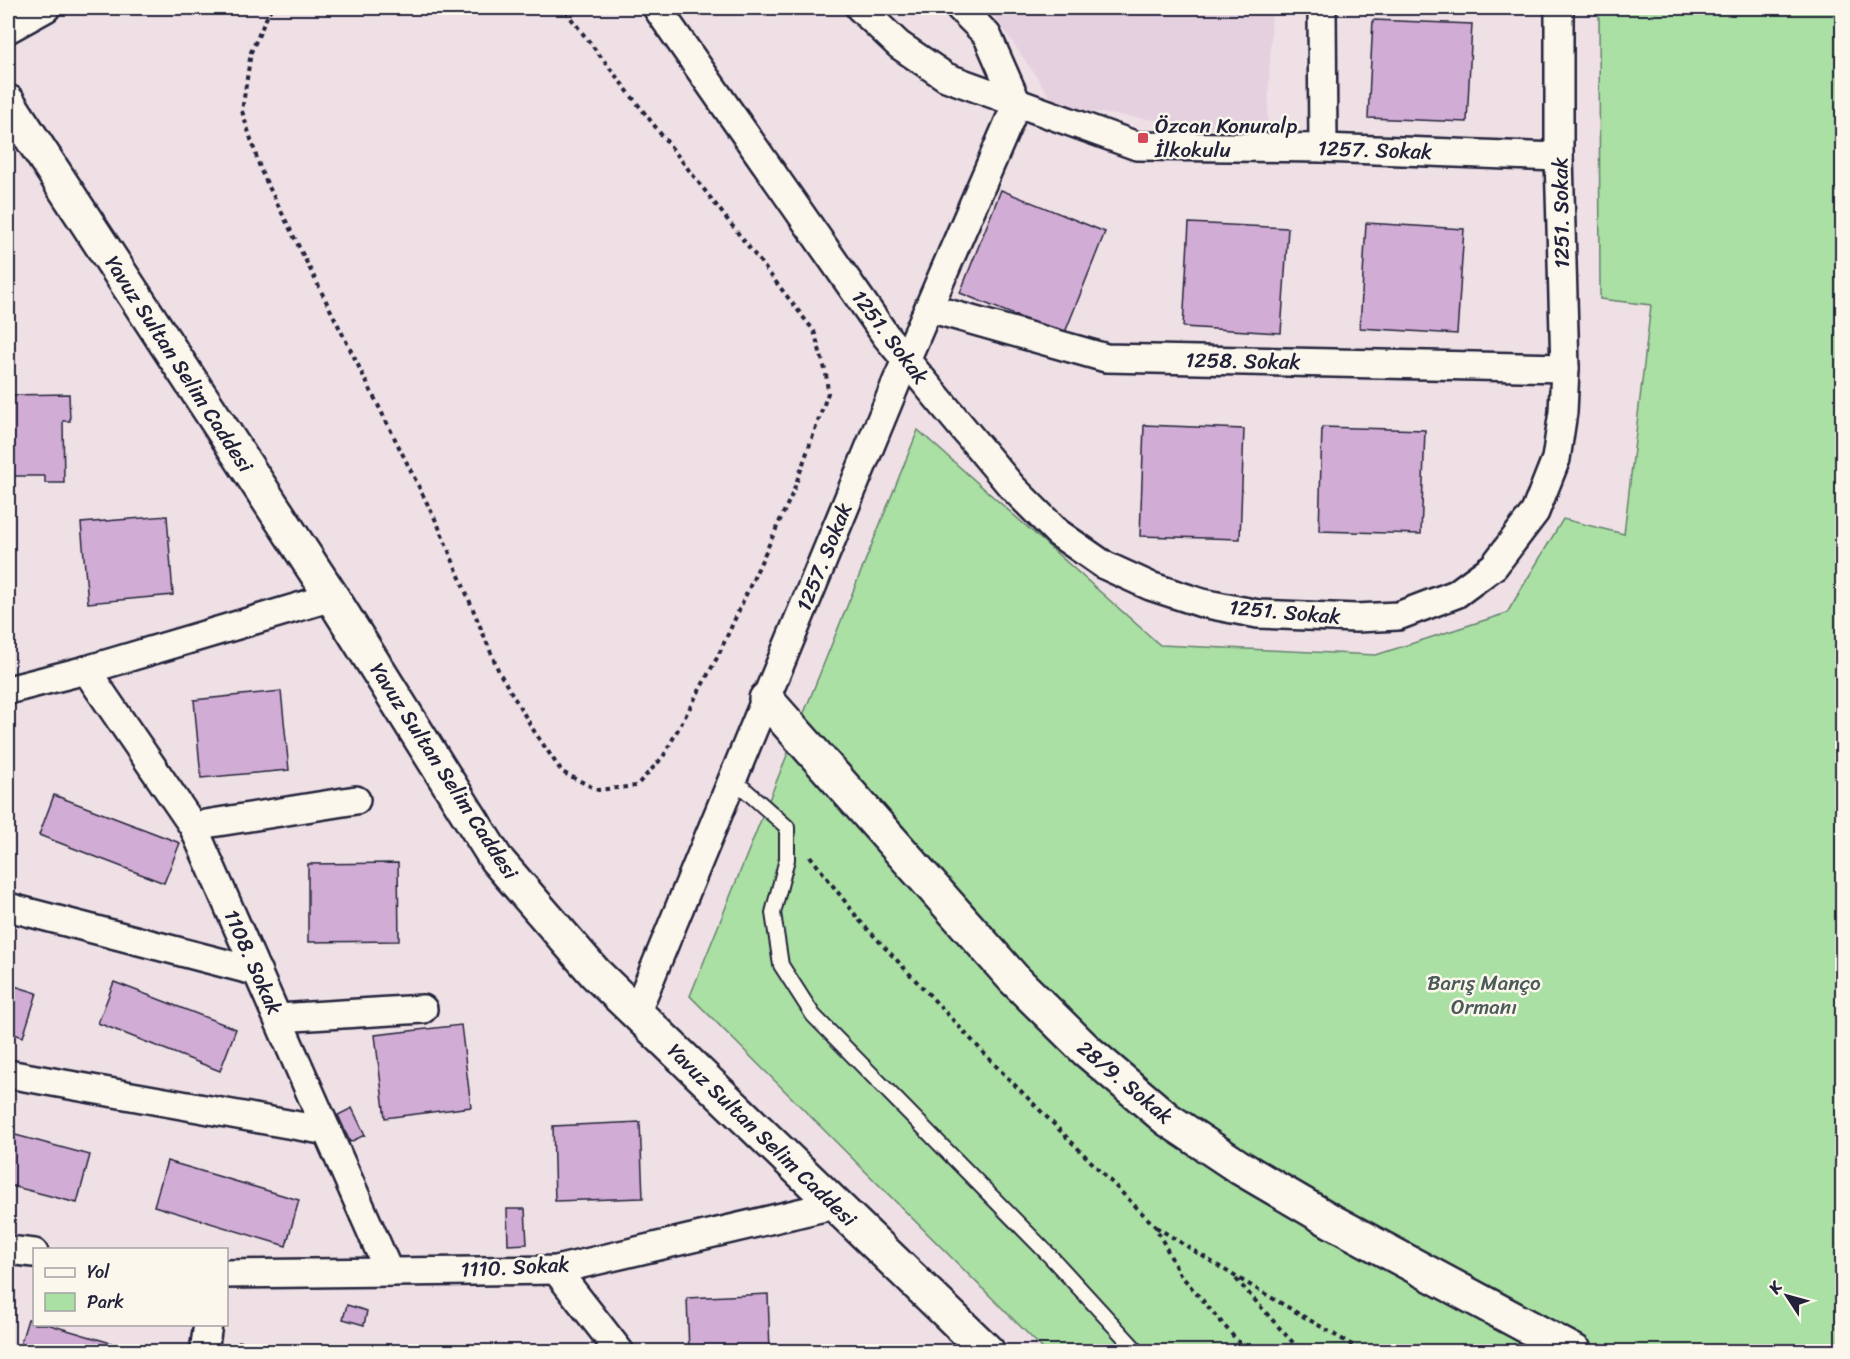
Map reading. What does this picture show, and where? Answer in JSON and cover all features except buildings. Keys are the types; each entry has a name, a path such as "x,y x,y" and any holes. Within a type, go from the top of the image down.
{"street":[{"path":"8,29 46,8"},
{"name":"1251. Sokak","path":"657,8 886,336 1012,487 1058,533 1104,565 1149,586 1202,603 1258,614 1356,618 1398,616 1456,594 1494,566 1535,513 1556,459 1563,412 1565,368 1559,157 1559,8"},
{"name":"1257. Sokak","path":"860,8 899,45 946,77 1137,146 1323,148 1559,157"},
{"path":"960,8 987,35 1017,103"},
{"path":"1322,8 1323,148"},
{"name":"Yavuz Sultan Selim Caddesi","path":"8,102 332,597 496,859 594,973 988,1352"},
{"name":"1257. Sokak","path":"636,1013 906,360 1017,103"},
{"name":"1258. Sokak","path":"929,308 1106,358 1565,368"},
{"path":"8,690 86,670 332,597"},
{"name":"1108. Sokak","path":"86,670 193,826 389,1272"},
{"name":"28/9. Sokak","path":"766,699 1014,979 1086,1050 1167,1119 1239,1167 1333,1222 1575,1352"},
{"path":"193,826 356,800"},
{"path":"8,907 258,972"},
{"path":"278,1018 423,1009"},
{"path":"8,1074 327,1131"},
{"name":"1110. Sokak","path":"228,1274 556,1269 833,1205"},
{"path":"8,1250 33,1253"},
{"path":"556,1269 620,1352"},
{"path":"204,1352 208,1326"}],"lane":[{"path":"733,779 788,827 787,859 773,913 782,965 813,1015 1050,1256 1138,1352"}],"path":[{"path":"271,8 251,52 242,111 261,171 438,525 499,672 534,731 562,772 598,790 636,786 663,757 718,656 788,503 828,393 826,373 814,331 563,8"},
{"path":"788,827 860,921 997,1068 1155,1226 1364,1352"},
{"path":"1155,1226 1179,1273 1247,1352"},
{"path":"1233,1275 1302,1352"}],"shaded area":[{"path":"989,8 1272,8 1267,135 1057,107"}],"green space":[{"name":"Barış Manço Ormanı","path":"1599,8 1842,8 1842,1351 1045,1351 690,996 918,430 1160,645 1376,655 1507,613 1563,519 1624,534 1651,305 1600,299"}],"place":[{"name":"Özcan Konuralp İlkokulu","path":"1143,138"}]}
